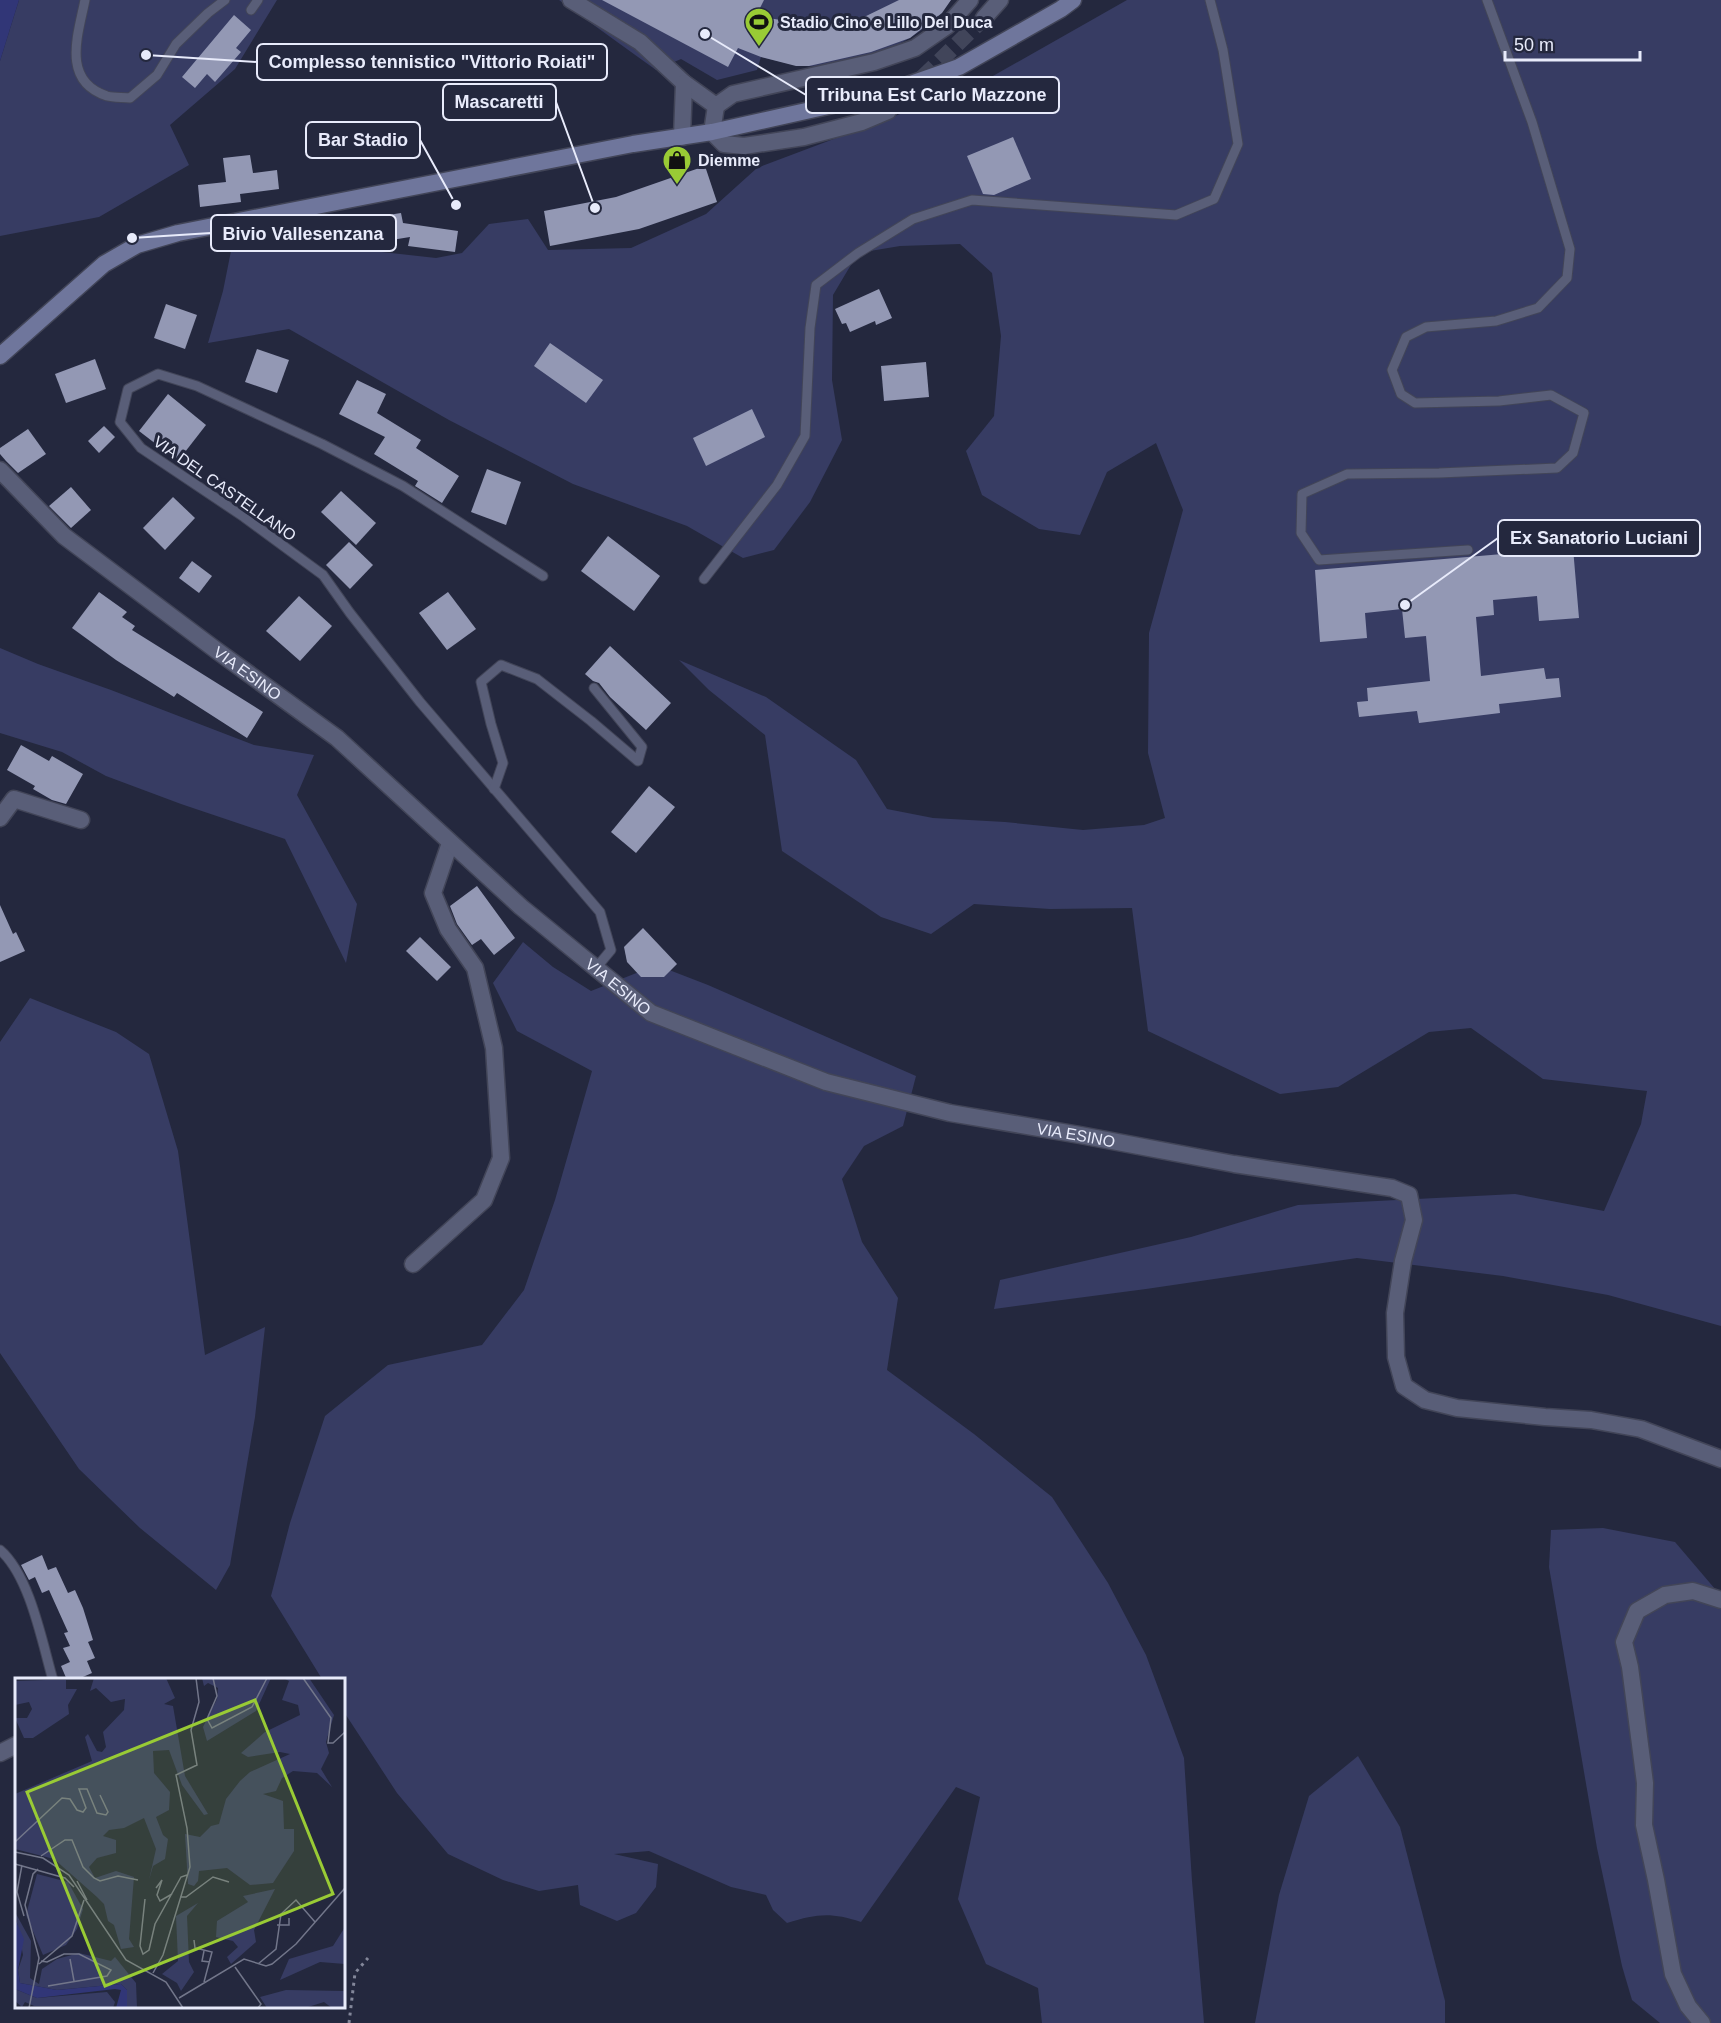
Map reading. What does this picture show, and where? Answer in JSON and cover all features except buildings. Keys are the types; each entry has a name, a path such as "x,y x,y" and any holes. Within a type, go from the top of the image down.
{"main road":[{"path":"0,356 104,264 137,245 178,233 622,146 712,132 882,94 958,67 1073,0"}],"street":[{"path":"571,0 640,42 684,83 716,106"},
{"path":"888,111 862,122 815,134 744,146 724,144 712,132 716,106 733,94 874,62 915,48 947,26 970,0"},
{"path":"984,18 1000,0"},
{"path":"682,137 684,83"},
{"name":"VIA ESINO","path":"0,470 64,536 337,738 521,907 651,1013 826,1082 950,1113 1234,1164 1392,1188 1408,1195 1414,1220 1403,1261 1395,1313 1396,1358 1404,1386 1425,1400 1457,1408 1545,1418 1591,1420 1641,1429 1721,1459"},
{"path":"0,818 14,799 81,820"},
{"path":"413,1264 484,1200 501,1158 494,1048 475,968 448,929 433,894 450,843"},
{"path":"1702,2023 1688,2006 1673,1974 1644,1825 1645,1783 1630,1667 1624,1642 1636,1611 1665,1595 1693,1591 1721,1600"},
{"path":"0,1753 15,1746"}],"lane":[{"path":"85,0 76,45 78,73 89,87 108,96 130,98 157,75 176,44 225,0"},
{"path":"250,10 258,0"},
{"path":"704,579 777,485 805,436 810,328 816,285 858,253 914,219 972,200 1176,215 1214,199 1238,144 1223,50 1210,0"},
{"path":"1468,550 1319,560 1301,533 1302,494 1347,474 1557,468 1573,453 1584,413 1551,395 1499,401 1415,403 1401,394 1392,370 1406,337 1426,327 1496,321 1538,308 1567,278 1570,249 1533,123 1487,0"},
{"name":"VIA DEL CASTELLANO","path":"543,576 403,486 322,444 197,386 158,374 128,389 120,422 141,448 323,575 420,702 600,912 611,950 596,968"},
{"path":"494,789 503,763 481,682 501,665 537,680 638,761 642,747 594,688"},
{"path":"0,1550 8,1557 31,1600 52,1678"}],"path":[{"path":"349,2023 355,1973 368,1958"}],"shaded area":[{"path":"0,0 19,0 0,61"},
{"path":"19,0 277,0 235,69 170,125 189,165 99,217 0,236 0,61"},
{"name":"Stadio Cino e Lillo Del Duca","path":"559,0 951,0 926,26 911,37 878,54 843,64 825,66 793,64 761,57 757,70 717,80 681,59 656,70"},
{"path":"1127,0 1721,0 1721,1326 1608,1295 1503,1276 1357,1258 994,1309 1000,1280 1191,1237 1298,1205 1515,1194 1604,1211 1641,1124 1647,1091 1543,1079 1471,1028 1429,1032 1338,1087 1280,1094 1148,1031 1132,908 1050,909 974,904 931,934 881,917 782,851 765,735 709,690 679,660 766,697 856,760 887,809 933,818 1083,830 1144,825 1165,818 1148,753 1149,633 1183,510 1156,443 1107,472 1080,535 1039,529 982,495 966,451 994,416 1001,336 992,273 960,244 900,246 858,253 833,295 832,380 842,440 810,502 774,550 743,558 687,526 573,484 449,420 289,329 208,343 223,291 234,236 299,225 339,241 382,252 436,258 462,253 489,224 528,219 548,250 631,248 706,214 757,168 977,85"},
{"path":"0,648 254,745 314,755 297,795 357,904 346,963 285,839 106,776 62,752 0,733"},
{"path":"523,942 553,967 591,991 644,970 664,968 916,1076 903,1126 864,1146 842,1179 862,1242 898,1298 887,1370 974,1434 1052,1497 1108,1583 1146,1655 1184,1758 1204,2023 1042,2023 1038,1988 986,1964 958,1899 980,1797 956,1787 861,1922 824,1915 787,1923 773,1910 766,1895 731,1887 649,1851 614,1854 658,1864 656,1887 636,1913 617,1921 580,1905 578,1885 539,1891 503,1880 448,1854 397,1793 345,1714 345,1678 321,1678 271,1596 290,1523 325,1416 388,1365 482,1345 524,1290 555,1200 592,1071 517,1031 493,983"},
{"path":"30,998 116,1032 149,1054 178,1151 205,1355 265,1327 255,1417 230,1565 216,1590 140,1528 79,1469 0,1353 0,1042"},
{"path":"1603,1528 1675,1542 1721,1596 1721,2023 1660,2023 1632,2000 1622,1966 1597,1848 1549,1567 1551,1530"},
{"path":"1358,1756 1400,1827 1445,2001 1445,2023 1255,2023 1279,1895 1309,1796"}],"tunnel":[{"path":"888,111 984,18"}],"place":[{"name":"Tribuna Est Carlo Mazzone","path":"705,34"},
{"name":"Stadio Cino e Lillo Del Duca","path":"759,48"},
{"name":"Complesso tennistico \"Vittorio Roiati\"","path":"146,55"},
{"name":"Diemme","path":"677,186"},
{"name":"Bar Stadio","path":"456,205"},
{"name":"Mascaretti","path":"595,208"},
{"name":"Bivio Vallesenzana","path":"132,238"},
{"name":"Ex Sanatorio Luciani","path":"1405,605"}]}
